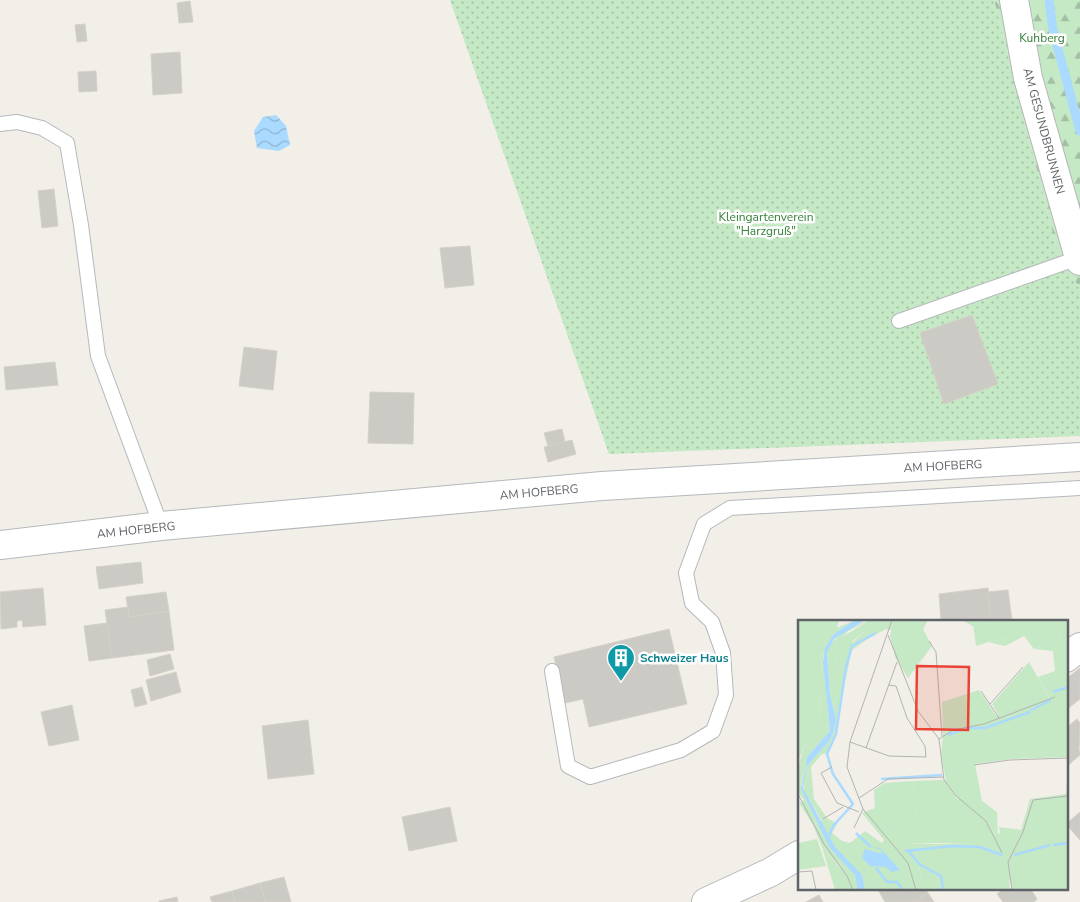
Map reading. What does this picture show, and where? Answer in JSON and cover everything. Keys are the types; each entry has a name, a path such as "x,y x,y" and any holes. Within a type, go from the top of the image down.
{"street":[{"name":"AM GESUNDBRUNNEN","path":"1014,0 1028,78 1079,259"},
{"name":"AM HOFBERG","path":"0,545 161,526 602,486 1080,458"},
{"path":"1068,656 1080,646"},
{"path":"706,902 771,872 798,856"}],"lane":[{"path":"0,124 16,122 42,128 67,143 81,225 98,356 161,526"},
{"path":"899,321 1079,259"},
{"path":"552,671 568,766 590,777 681,750 714,731 726,695 724,653 712,622 692,603 686,573 704,524 730,508 1080,488"}],"green space":[{"name":"Kleingartenverein \"Harzgruß\"","path":"450,0 994,0 1056,246 1080,290 1080,436 609,454"},
{"name":"Kuhberg","path":"994,0 1080,0 1080,290 1056,246"}],"water":[{"path":"276,115 286,126 290,145 279,151 257,148 254,131 263,117"}],"building":[{"path":"190,1 193,22 179,23 177,3"},
{"path":"85,24 87,41 77,42 75,25"},
{"path":"180,52 182,93 153,95 151,54"},
{"path":"96,71 97,91 79,92 78,72"},
{"path":"54,189 58,226 42,228 38,191"},
{"path":"470,246 474,285 445,288 440,248"},
{"path":"972,315 998,384 944,404 920,333"},
{"path":"244,347 277,351 273,390 239,386"},
{"path":"55,362 58,385 6,390 4,367"},
{"path":"370,392 414,393 413,444 368,443"},
{"path":"562,429 565,442 548,446 544,433"},
{"path":"572,440 576,454 548,462 544,447"},
{"path":"141,562 143,583 99,589 96,567"},
{"path":"43,588 46,625 23,627 22,620 17,621 17,627 1,629 0,592"},
{"path":"988,588 991,620 941,620 939,594"},
{"path":"1008,590 1012,620 991,620 988,592"},
{"path":"166,592 169,611 129,617 126,597"},
{"path":"128,607 129,617 169,611 174,650 112,658 105,610"},
{"path":"107,623 112,658 89,661 84,626"},
{"name":"Schweizer Haus","path":"669,629 687,704 589,727 583,699 565,703 554,657"},
{"path":"170,654 174,669 150,676 147,660"},
{"path":"1080,668 1080,699 1068,708 1068,677"},
{"path":"176,672 181,692 151,701 146,680"},
{"path":"142,687 147,704 135,707 131,690"},
{"path":"72,705 79,740 49,746 41,712"},
{"path":"1077,719 1080,723 1080,755 1068,765 1068,726"},
{"path":"308,720 314,774 268,779 262,726"},
{"path":"450,807 457,841 409,851 402,817"},
{"path":"1080,812 1080,840 1068,826 1068,822"},
{"path":"284,877 291,902 265,902 260,883"},
{"path":"260,883 265,902 235,902 232,891"},
{"path":"878,890 926,890 928,893 914,902 885,902"},
{"path":"1002,890 1031,890 1037,899 1034,902 1003,902 997,894"},
{"path":"232,891 235,902 212,902 210,897"},
{"path":"928,893 934,902 914,902"},
{"path":"819,895 823,902 806,902"},
{"path":"177,897 178,902 159,902 159,901"}],"waterway":[{"path":"1049,0 1053,30 1080,131"}],"place":[{"name":"Schweizer Haus","path":"621,682"}]}
